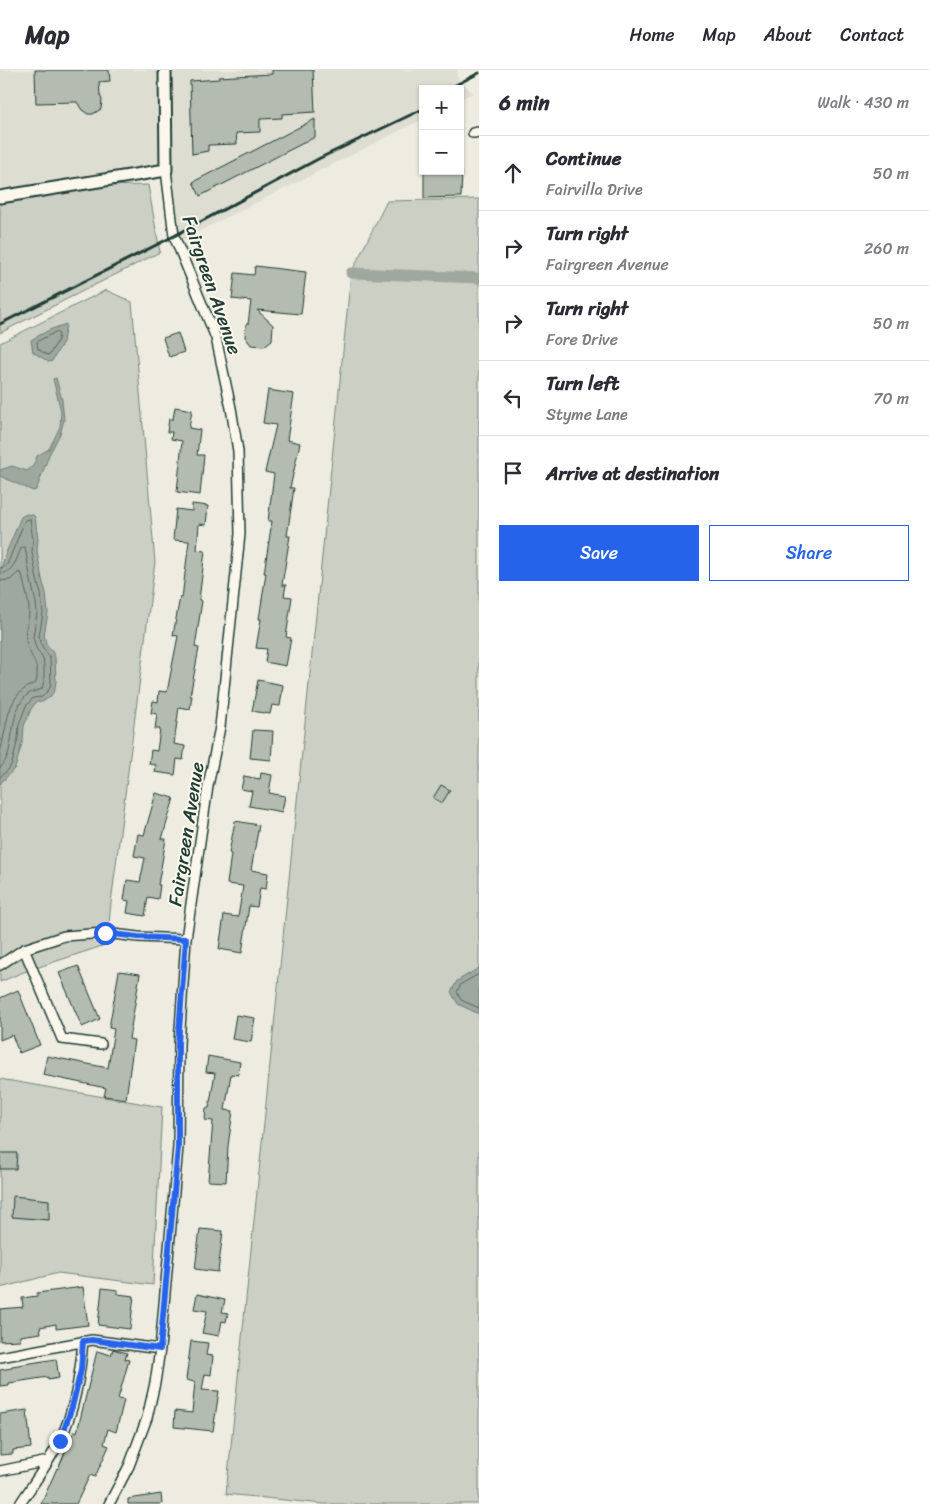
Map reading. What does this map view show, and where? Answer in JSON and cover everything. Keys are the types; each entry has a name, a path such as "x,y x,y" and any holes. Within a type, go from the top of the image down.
{"street":[{"path":"0,197 166,170 165,70"},
{"name":"Fairgreen Avenue","path":"109,1504 129,1466 147,1418 160,1349 178,1147 178,1044 186,939 208,786 220,726 240,534 238,451 231,408 216,338 174,236 166,170"},
{"path":"0,965 24,949 64,936 105,933 138,937 186,939"},
{"path":"24,949 62,1039 101,1044"},
{"path":"0,1357 92,1340 160,1349"},
{"path":"20,1504 60,1441 72,1407 81,1370 83,1341"},
{"path":"0,1471 48,1461"}],"shaded area":[{"path":"0,70 159,70 160,166 25,187 0,188"},
{"path":"171,70 457,70 457,77 473,93 464,97 464,85 419,85 419,121 182,240 176,212 172,170"},
{"path":"148,185 160,252 0,333 0,203 103,186"},
{"path":"479,199 479,1504 323,1504 226,1494 351,273 387,201"},
{"path":"106,290 132,302 155,562 110,911 108,944 21,973 0,982 0,343"},
{"path":"0,1079 162,1107 153,1285 58,1273 0,1288"}],"water":[{"path":"66,324 63,342 52,361 49,362 33,352 31,340 49,330"},
{"path":"56,378 62,400 64,420 37,488 33,491 0,476 0,470 12,466 27,471 33,466 37,456 49,449 60,427 61,411 53,379"},
{"path":"26,514 35,517 38,539 37,551 46,593 48,613 44,635 46,643 55,657 56,681 55,689 50,697 42,702 36,702 31,709 24,726 23,740 15,768 0,784 0,572 21,517"},
{"path":"479,968 479,1014 458,1004 451,992 457,981"}],"building":[{"path":"35,70 109,70 110,81 99,82 102,100 101,109 93,114 88,114 82,110 77,102 36,103"},
{"path":"272,70 313,70 315,112 282,114 282,118 260,119 260,132 236,133 237,144 208,145 208,151 192,154 190,81 219,79 219,77 272,74"},
{"path":"315,119 315,137 200,196 193,182"},
{"path":"424,175 462,175 461,197 424,198"},
{"path":"255,266 306,272 301,314 257,310 273,325 272,340 264,346 251,345 245,337 251,301 232,299 235,273 254,275"},
{"path":"178,333 184,352 169,357 163,338"},
{"path":"268,390 294,394 287,440 300,443 290,488 294,488 287,536 290,536 282,585 286,585 284,596 292,597 286,637 291,638 286,666 265,662 267,649 256,648 272,521 268,521 274,474 265,472 276,425 263,423"},
{"path":"175,407 192,410 189,428 200,430 197,455 204,455 200,495 177,492 182,441 171,439 172,432 167,432 169,419 173,419"},
{"path":"192,504 208,506 206,525 199,524 197,550 205,551 199,600 202,601 195,647 199,648 190,696 192,696 190,709 179,707 174,744 185,746 183,760 177,759 175,775 155,772 156,765 149,764 151,750 157,751 160,729 155,729 157,714 151,713 153,701 158,702 159,691 167,692 178,636 173,635 180,597 182,598 189,541 173,540 176,509 192,511"},
{"path":"258,680 283,685 280,706 272,705 270,714 252,711"},
{"path":"253,730 273,731 271,760 250,758"},
{"path":"261,773 272,775 269,793 285,796 282,812 249,806 252,791 241,789 244,776 260,779"},
{"path":"441,785 450,790 442,803 433,798"},
{"path":"156,793 174,798 162,839 166,839 158,885 160,885 158,899 148,897 145,916 127,913 129,901 124,900 127,880 140,882 145,858 134,856 138,834 144,835"},
{"path":"235,821 259,825 251,870 268,873 266,889 260,888 257,907 249,906 242,953 219,949 224,915 238,917 243,886 227,884 231,854 229,853"},
{"path":"78,966 100,1019 82,1027 59,973"},
{"path":"119,971 140,974 129,1039 134,1040 126,1099 104,1096 106,1088 43,1075 47,1056 108,1068 114,1029 109,1028"},
{"path":"18,990 40,1045 19,1053 12,1035 0,1040 0,998"},
{"path":"236,1015 255,1018 251,1042 232,1039"},
{"path":"208,1056 240,1062 238,1075 231,1074 225,1110 233,1111 228,1146 226,1182 208,1181 213,1121 205,1120 206,1108 209,1108 215,1073 206,1072"},
{"path":"0,1153 17,1153 16,1169 0,1169"},
{"path":"13,1196 49,1200 49,1220 12,1217"},
{"path":"200,1229 223,1231 218,1272 195,1269"},
{"path":"83,1287 88,1325 56,1329 56,1324 40,1327 41,1333 20,1336 20,1340 0,1341 0,1309 23,1307 22,1298 37,1296 37,1293"},
{"path":"102,1288 118,1290 118,1294 134,1296 130,1329 98,1325"},
{"path":"197,1294 225,1300 222,1312 228,1313 226,1322 222,1321 219,1336 202,1333 207,1311 194,1309"},
{"path":"191,1341 208,1343 206,1355 213,1356 211,1375 205,1374 202,1390 219,1391 213,1431 174,1427 175,1411 192,1413 195,1382 186,1380"},
{"path":"113,1349 127,1353 125,1359 129,1360 118,1399 124,1400 116,1432 108,1429 104,1444 109,1446 95,1477 90,1475 76,1504 41,1504 74,1431 77,1432 97,1351 111,1355"},
{"path":"56,1359 59,1378 48,1380 48,1377 0,1386 0,1370 12,1368 12,1366"},
{"path":"27,1410 31,1448 13,1450 13,1454 0,1455 0,1414"},
{"path":"161,1494 162,1504 128,1504 128,1499"}],"waterway":[{"path":"351,273 479,278"}],"railway":[{"path":"456,85 479,73"},
{"path":"0,324 174,236 320,158 419,111"}],"route":[{"path":"60,1441 72,1407 81,1370 83,1341 92,1340 160,1349 176,1170 178,1147 178,1044 186,939 138,937 105,933"}]}
